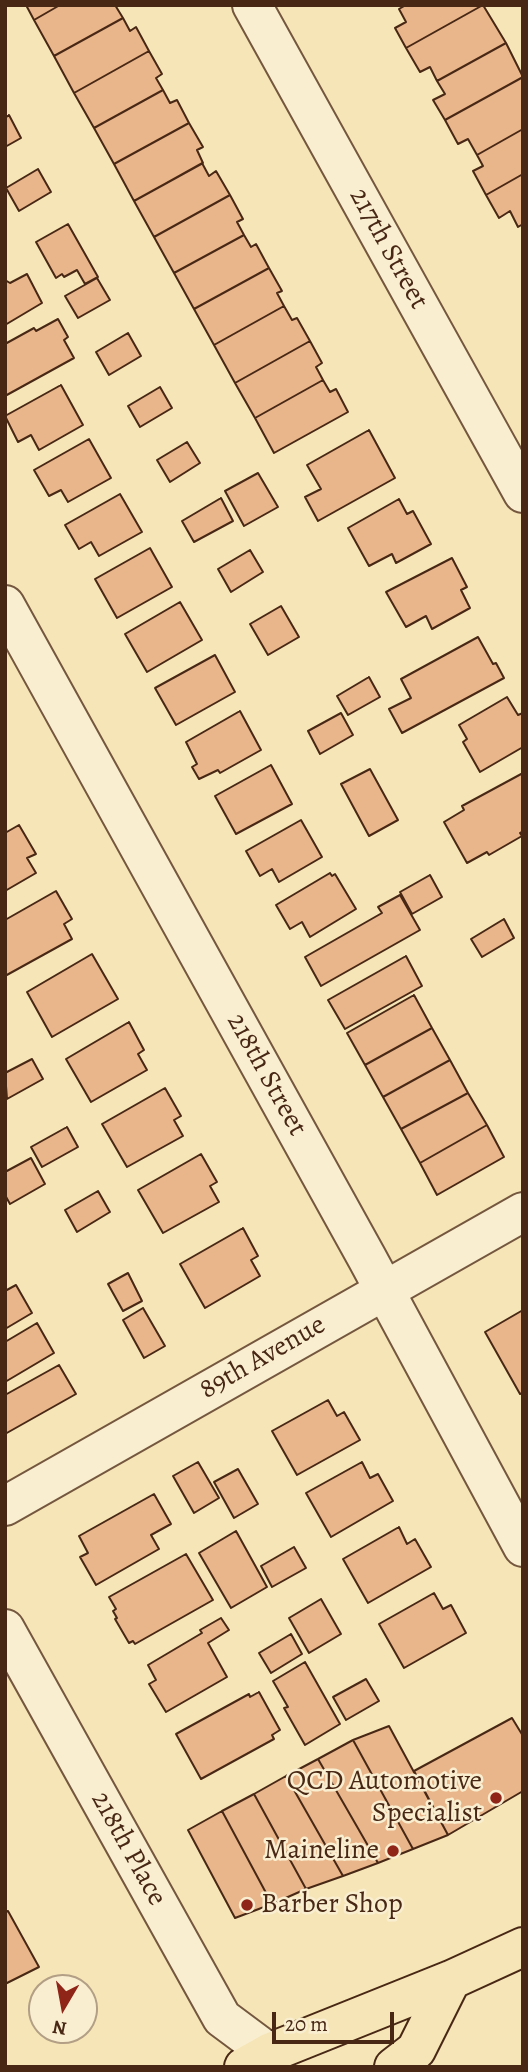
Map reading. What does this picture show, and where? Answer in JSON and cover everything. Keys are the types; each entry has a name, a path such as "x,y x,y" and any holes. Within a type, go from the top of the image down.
{"main road":[{"path":"257,2060 451,1980 523,1947"},
{"path":"394,2067 416,2050 451,1980"}],"street":[{"name":"217th Street","path":"252,5 523,493"},
{"name":"218th Street","path":"5,605 384,1289 523,1547"},
{"name":"89th Avenue","path":"5,1506 523,1212"},
{"name":"218th Place","path":"5,1629 222,2018 257,2060"}],"building":[{"path":"26,5 60,5 34,20"},
{"path":"60,5 115,5 123,18 54,56 34,20"},
{"path":"406,5 483,5 406,48 395,28 406,22 399,9"},
{"path":"483,5 506,43 437,81 430,67 420,72 406,48"},
{"path":"123,18 130,31 136,27 149,51 74,93 54,56"},
{"path":"506,43 523,77 445,120 433,100 445,94 437,81"},
{"path":"149,51 162,74 156,78 163,90 94,128 74,93"},
{"path":"523,77 523,129 477,155 468,139 458,144 445,120"},
{"path":"163,90 170,103 177,100 189,123 114,164 94,128"},
{"path":"9,115 21,138 5,147 5,118"},
{"path":"189,123 203,147 197,150 203,163 134,201 114,164"},
{"path":"523,129 523,174 486,195 473,171 483,166 477,155"},
{"path":"202,163 209,176 216,171 230,195 154,237 134,201"},
{"path":"38,169 51,192 19,211 6,188"},
{"path":"523,174 523,224 518,227 510,211 499,218 486,195"},
{"path":"230,195 243,219 237,222 244,235 174,273 154,237"},
{"path":"68,224 98,277 85,284 77,270 56,278 36,242"},
{"path":"244,235 251,247 256,244 269,268 194,309 174,273"},
{"path":"269,268 282,291 277,293 284,306 214,345 194,309"},
{"path":"27,274 42,303 5,325 5,280 10,283"},
{"path":"97,278 110,300 78,318 65,296"},
{"path":"284,306 292,320 297,318 310,341 235,383 214,345"},
{"path":"58,319 68,337 64,340 74,358 5,396 5,344"},
{"path":"128,333 141,356 109,375 96,352"},
{"path":"310,341 322,363 316,367 323,380 255,418 235,383"},
{"path":"323,380 330,392 336,389 348,412 274,453 255,418"},
{"path":"61,385 83,425 39,450 31,435 18,442 5,416"},
{"path":"160,387 172,408 140,427 128,406"},
{"path":"369,430 395,478 318,521 305,497 321,489 307,465"},
{"path":"89,439 111,478 68,502 61,490 49,496 34,470"},
{"path":"187,442 200,463 170,482 157,460"},
{"path":"258,473 278,507 244,526 225,491"},
{"path":"120,494 142,532 99,556 91,542 79,549 65,525"},
{"path":"221,498 233,521 194,542 182,521"},
{"path":"399,499 407,514 413,511 431,544 396,563 392,554 369,566 348,528"},
{"path":"150,548 172,587 117,618 95,579"},
{"path":"250,550 263,572 231,592 218,569"},
{"path":"452,558 467,587 461,590 470,608 432,629 426,616 406,627 386,592"},
{"path":"180,602 202,640 147,672 125,634"},
{"path":"281,606 299,637 268,655 250,624"},
{"path":"478,637 504,678 402,733 389,709 411,698 401,679"},
{"path":"215,655 235,692 176,725 155,688"},
{"path":"369,677 380,697 348,715 337,696"},
{"path":"507,697 518,715 523,713 523,747 480,772 463,742 467,739 459,725"},
{"path":"240,711 261,750 220,773 218,770 199,779 192,767 197,764 186,742"},
{"path":"341,713 353,735 320,754 308,731"},
{"path":"271,765 292,804 236,834 215,796"},
{"path":"370,769 398,820 369,836 341,784"},
{"path":"523,773 522,836 489,855 487,852 467,863 444,822 464,810 462,806"},
{"path":"301,820 322,857 279,882 272,869 260,876 246,851"},
{"path":"19,825 36,854 27,858 36,873 5,891 5,833"},
{"path":"330,873 332,876 335,874 356,909 310,937 302,922 290,929 276,905"},
{"path":"430,875 442,897 412,914 400,892"},
{"path":"56,891 72,919 64,924 72,939 5,976 5,920"},
{"path":"400,895 420,930 321,986 305,957 382,913 378,907"},
{"path":"504,919 514,938 482,957 471,939"},
{"path":"92,954 118,999 52,1037 27,992"},
{"path":"406,956 422,986 345,1029 328,1000"},
{"path":"414,995 432,1028 365,1065 347,1033"},
{"path":"129,1022 144,1050 138,1054 147,1070 91,1102 66,1059"},
{"path":"432,1028 450,1060 383,1097 365,1065"},
{"path":"32,1059 43,1079 7,1099 5,1073"},
{"path":"450,1060 468,1093 401,1129 383,1097"},
{"path":"165,1088 181,1116 174,1120 183,1136 127,1167 102,1124"},
{"path":"468,1093 487,1125 420,1163 401,1129"},
{"path":"487,1125 504,1157 437,1195 420,1163"},
{"path":"67,1127 78,1147 42,1167 31,1147"},
{"path":"201,1154 217,1182 210,1186 219,1202 163,1233 138,1190"},
{"path":"31,1158 45,1184 10,1204 5,1195 5,1172"},
{"path":"98,1191 110,1212 77,1232 65,1210"},
{"path":"243,1228 258,1256 251,1260 260,1276 205,1308 180,1264"},
{"path":"128,1273 142,1301 123,1311 108,1284"},
{"path":"16,1285 32,1313 5,1329 5,1291"},
{"path":"143,1308 165,1346 144,1358 123,1320"},
{"path":"523,1310 523,1393 520,1394 485,1332"},
{"path":"37,1323 54,1353 5,1382 5,1342"},
{"path":"59,1365 76,1394 5,1434 5,1395"},
{"path":"328,1400 337,1416 344,1412 360,1440 297,1475 272,1431"},
{"path":"198,1462 219,1498 194,1513 173,1476"},
{"path":"362,1462 370,1478 378,1474 393,1501 331,1537 306,1493"},
{"path":"238,1469 258,1504 234,1518 214,1482"},
{"path":"154,1494 171,1524 151,1535 159,1549 96,1585 80,1557 88,1553 79,1536"},
{"path":"399,1527 407,1544 415,1539 431,1567 368,1603 343,1559"},
{"path":"236,1531 267,1587 231,1608 199,1553"},
{"path":"294,1547 306,1568 272,1587 261,1566"},
{"path":"186,1554 213,1600 135,1644 133,1641 129,1643 115,1619 117,1618 113,1611 116,1609 109,1597"},
{"path":"434,1593 443,1609 451,1605 466,1633 404,1668 379,1624"},
{"path":"321,1599 341,1634 309,1653 289,1618"},
{"path":"221,1618 229,1630 208,1643 227,1677 166,1712 149,1684 156,1680 148,1665 202,1633 200,1630"},
{"path":"291,1634 302,1654 271,1673 259,1653"},
{"path":"305,1662 340,1724 305,1745 284,1708 288,1707 273,1681"},
{"path":"366,1679 379,1701 346,1720 333,1697"},
{"path":"259,1692 280,1730 272,1735 274,1739 201,1779 176,1734 249,1694 250,1697"},
{"path":"512,1718 523,1736 523,1791 448,1835 414,1771"},
{"path":"389,1726 448,1835 413,1849 353,1740"},
{"path":"353,1740 413,1849 378,1863 318,1759"},
{"path":"318,1759 378,1863 343,1876 286,1776"},
{"path":"286,1776 343,1876 306,1889 254,1794"},
{"path":"254,1794 306,1889 272,1904 222,1811"},
{"path":"222,1811 272,1904 235,1918 188,1830"},
{"path":"8,1911 39,1967 5,1984 5,1912"}],"place":[{"name":"QCD Automotive Specialist","path":"496,1798"},
{"name":"Maineline","path":"393,1851"},
{"name":"Barber Shop","path":"247,1905"}]}
